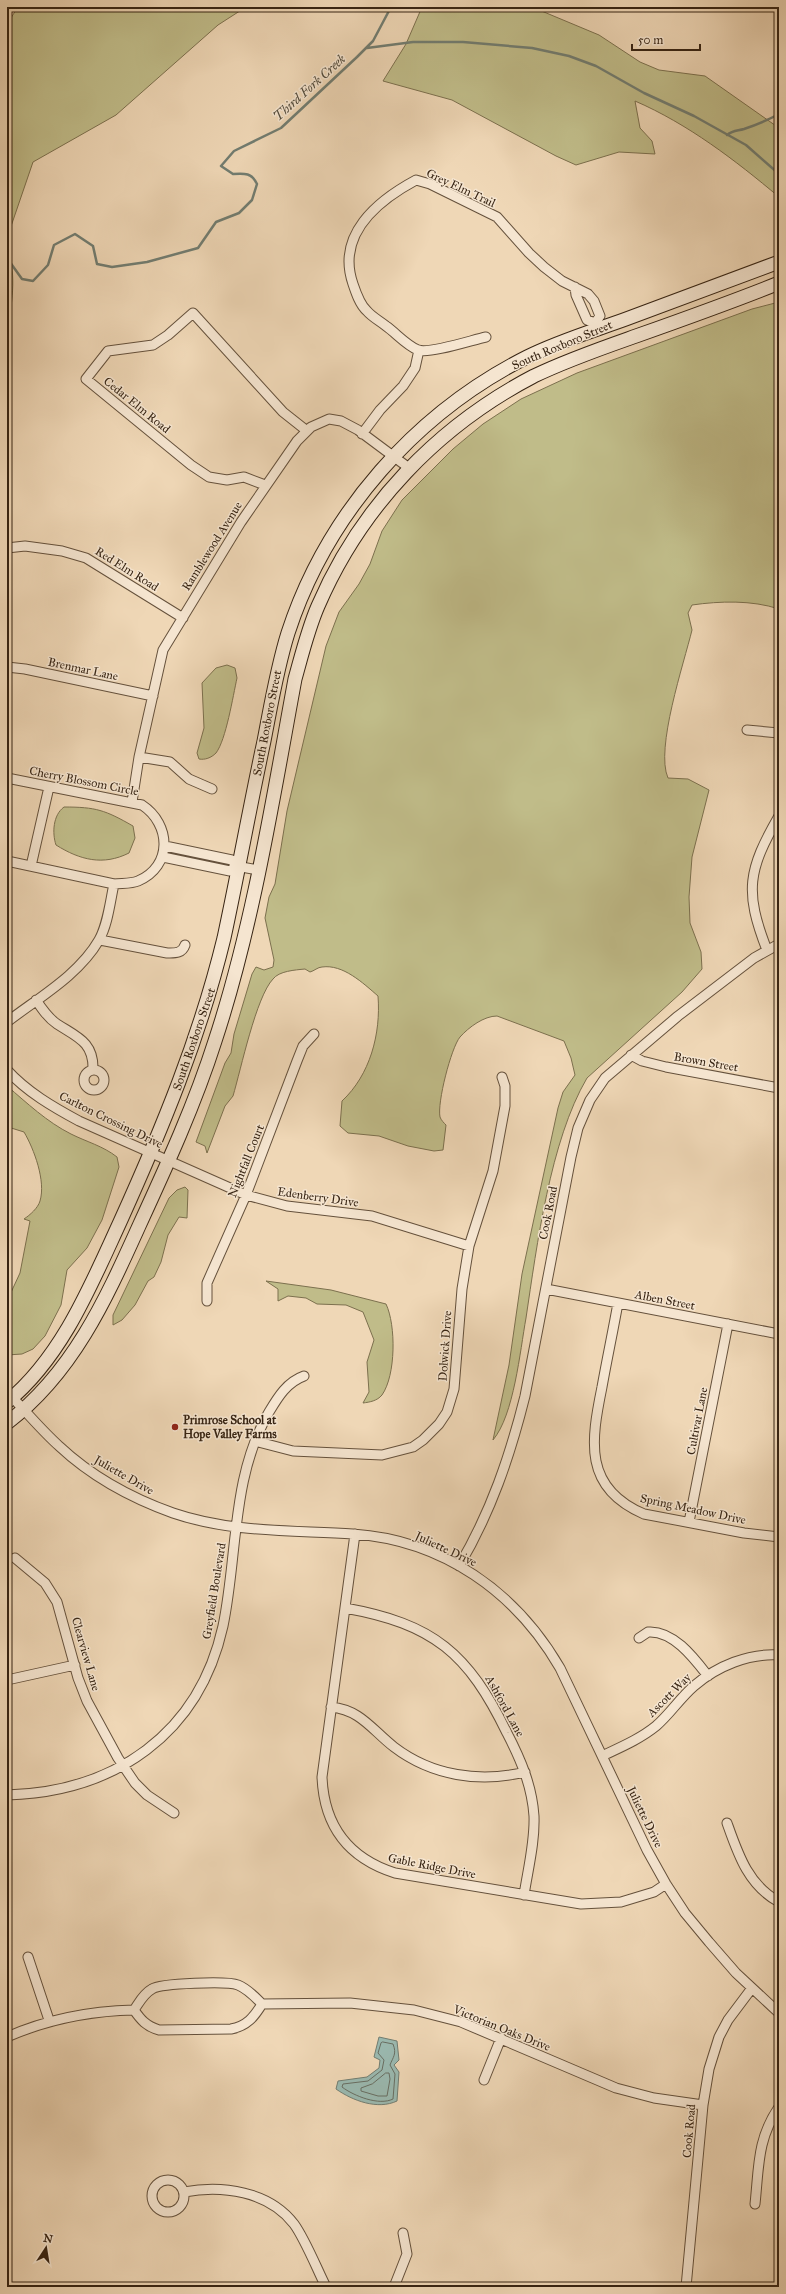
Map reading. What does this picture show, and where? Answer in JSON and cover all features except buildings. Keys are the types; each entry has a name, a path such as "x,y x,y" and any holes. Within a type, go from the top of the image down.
{"street":[{"name":"Grey Elm Trail","path":"419,350 366,311 356,293 349,273 351,249 358,228 373,209 392,193 416,180 430,184 497,217 529,253 562,281 588,294 594,301 600,316 596,326"},
{"name":"South Roxboro Street","path":"9,1397 48,1357 65,1332 103,1259 151,1153 174,1097 203,1018 215,976 279,666 301,599 315,567 337,528 356,501 393,456 422,429 460,398 505,370 529,356 596,326 779,262"},
{"name":"South Roxboro Street","path":"7,1423 24,1411 56,1377 87,1333 102,1306 168,1161 215,1041 237,966 258,870 295,679 318,607 332,577 352,543 384,496 409,468 460,422 488,402 534,376 591,352 779,283"},
{"path":"575,287 576,295 587,320 596,326"},
{"name":"Cedar Elm Road","path":"265,485 244,477 227,480 209,477 191,465 86,379 108,351 153,345 168,335 193,313 284,412 307,431"},
{"path":"362,434 415,368 419,350 432,350 486,337"},
{"name":"Ramblewood Avenue","path":"132,802 139,758 163,650 211,570 265,485 307,431 311,427 329,419 342,421 409,468"},
{"name":"Red Elm Road","path":"7,548 25,546 62,551 86,558 183,618"},
{"name":"Brenmar Lane","path":"7,667 25,668 153,696"},
{"path":"747,730 779,733"},
{"path":"139,758 170,762 189,779 212,789"},
{"name":"Cherry Blossom Circle","path":"7,778 132,802 148,809 159,821 164,832 165,846 163,857 152,872 146,877 131,883 114,884 7,861"},
{"path":"31,866 49,787"},
{"path":"767,950 754,908 752,877 757,858 779,816"},
{"path":"165,846 232,860 238,866 258,870"},
{"path":"163,857 230,870 238,866"},
{"path":"7,1022 81,965 100,940 114,884"},
{"path":"100,940 166,953 176,953 182,950 185,945"},
{"name":"Cook Road","path":"459,1566 486,1515 502,1477 517,1430 571,1157 584,1112 599,1085 631,1055 678,1016 767,950 779,944"},
{"path":"36,1000 52,1021 75,1034 84,1042 92,1056 93,1070"},
{"name":"Nightfall Court","path":"207,1301 207,1283 246,1195 303,1046 314,1034"},
{"name":"Brown Street","path":"631,1055 666,1067 779,1088"},
{"name":"Carlton Crossing Drive","path":"7,1070 28,1089 54,1107 168,1161"},
{"name":"Dolwick Drive","path":"255,1441 293,1451 382,1455 413,1446 434,1431 447,1412 454,1388 462,1289 469,1246 493,1171 505,1106 505,1086 502,1077"},
{"name":"Edenberry Drive","path":"168,1161 246,1195 287,1206 372,1216 469,1246"},
{"name":"Alben Street","path":"546,1289 779,1334"},
{"name":"Spring Meadow Drive","path":"618,1303 594,1431 594,1456 598,1470 611,1493 631,1508 644,1514 751,1534 779,1537"},
{"name":"Cultivar Lane","path":"689,1522 728,1324"},
{"name":"Greyfield Boulevard","path":"7,1795 58,1791 98,1778 141,1754 174,1725 189,1706 210,1668 223,1624 242,1485 255,1441 275,1401 291,1382 304,1376"},
{"name":"Juliette Drive","path":"9,1397 69,1455 132,1496 193,1519 236,1526 355,1534 404,1543 459,1566 500,1594 533,1627 560,1668 647,1850 666,1884 690,1919 752,1988 779,2013"},
{"name":"Gable Ridge Drive","path":"355,1534 322,1776 323,1791 330,1819 346,1844 368,1862 396,1873 581,1904 602,1904 637,1898 666,1884"},
{"name":"Clearview Lane","path":"15,1558 44,1583 57,1602 87,1701 123,1765 135,1783 147,1795 174,1813"},
{"name":"Ashford Lane","path":"345,1608 381,1615 400,1621 436,1640 466,1665 490,1698 525,1772 532,1799 534,1818 533,1836 524,1894"},
{"path":"639,1638 648,1632 663,1635 685,1649 708,1676"},
{"name":"Ascott Way","path":"602,1756 631,1742 655,1727 694,1686 708,1676 741,1660 760,1655 779,1655"},
{"path":"7,1680 75,1665"},
{"path":"331,1707 355,1713 395,1748 425,1766 442,1772 476,1778 525,1772"},
{"path":"727,1823 741,1862 747,1872 765,1893 779,1902"},
{"path":"28,1957 49,2020"},
{"path":"237,1984 248,1990 262,2004 248,2022 240,2028 231,2029 159,2030 149,2027 142,2021 134,2010 145,1994 153,1988 167,1985 237,1984"},
{"name":"Cook Road","path":"686,2287 708,2068 719,2037 728,2020 752,1988"},
{"name":"Victorian Oaks Drive","path":"262,2004 350,2003 414,2010 461,2022 616,2088 654,2098 703,2106"},
{"path":"7,2037 49,2020 94,2012 134,2010"},
{"path":"484,2080 501,2038"},
{"path":"755,2204 761,2145 769,2122 779,2108"},
{"path":"184,2192 209,2189 234,2191 251,2195 271,2203 294,2223 326,2287"},
{"path":"394,2287 406,2254 403,2233"}],"shaded area":[{"path":"18,7 246,7 218,25 116,115 33,162 7,238 7,24"},
{"path":"422,7 532,7 599,35 640,62 659,70 705,76 779,128 779,197 728,156 674,120 635,101 640,128 652,141 655,154 619,152 576,165 556,156 452,100 383,81 406,44"},
{"path":"7,245 13,275 8,326"},
{"path":"779,302 779,609 758,604 736,602 692,605 688,613 692,630 677,684 665,747 665,765 668,778 688,779 709,790 692,857 689,897 690,923 701,952 702,969 682,992 587,1078 574,1103 554,1162 547,1194 511,1399 500,1429 493,1440 509,1365 522,1274 558,1108 563,1092 575,1075 571,1058 564,1041 497,1016 492,1016 482,1020 460,1037 456,1043 449,1063 441,1100 440,1117 446,1125 443,1150 434,1151 408,1146 379,1136 348,1133 340,1126 342,1101 352,1091 360,1079 372,1053 378,1025 378,996 345,971 338,968 322,967 310,972 305,969 288,971 279,974 273,979 261,1001 255,1017 233,1096 225,1106 207,1153 205,1146 196,1142 225,1063 231,1053 234,1034 252,974 256,967 264,970 273,967 274,960 265,918 269,897 275,884 287,811 326,646 339,612 359,584 370,564 382,531 402,500 453,449 483,424 521,399 577,373 752,309"},
{"path":"227,665 235,668 237,678 226,728 220,747 216,753 208,758 199,759 197,753 204,728 202,683 216,668"},
{"path":"64,807 100,810 133,826 135,838 129,853 110,859 92,860 83,858 56,845 54,824 60,810"},
{"path":"7,1086 54,1124 71,1134 95,1144 117,1157 119,1167 102,1220 87,1248 67,1270 61,1305 45,1336 33,1349 22,1354 7,1355 7,1301 20,1273 30,1221 24,1219 38,1206 40,1201 41,1184 38,1165 24,1132 8,1127"},
{"path":"185,1187 188,1190 187,1218 179,1217 168,1235 161,1262 154,1277 148,1281 135,1305 122,1320 113,1325 113,1315 169,1198 177,1190"},
{"path":"266,1281 331,1290 386,1304 392,1324 392,1363 387,1386 378,1399 363,1403 369,1392 367,1362 374,1340 363,1312 346,1305 317,1304 306,1298 288,1296 278,1301 278,1289"}],"water":[{"path":"379,2037 397,2041 399,2060 394,2065 399,2072 397,2101 382,2105 366,2103 350,2097 336,2089 338,2081 367,2077 379,2068 380,2060 374,2057"}],"waterway":[{"name":"Third Fork Creek","path":"7,258 22,279 33,281 48,265 54,245 75,234 93,246 97,264 112,267 147,262 198,248 216,222 239,213 252,200 257,184 248,174 233,174 221,166 234,151 281,128 357,57 373,41 391,7"},
{"path":"367,48 413,42 463,42 532,48 569,56 596,66 644,93 694,116 746,145 779,174"},
{"path":"727,135 733,131 744,129 779,114"}],"place":[{"name":"Primrose School at Hope Valley Farms","path":"175,1427"}]}
